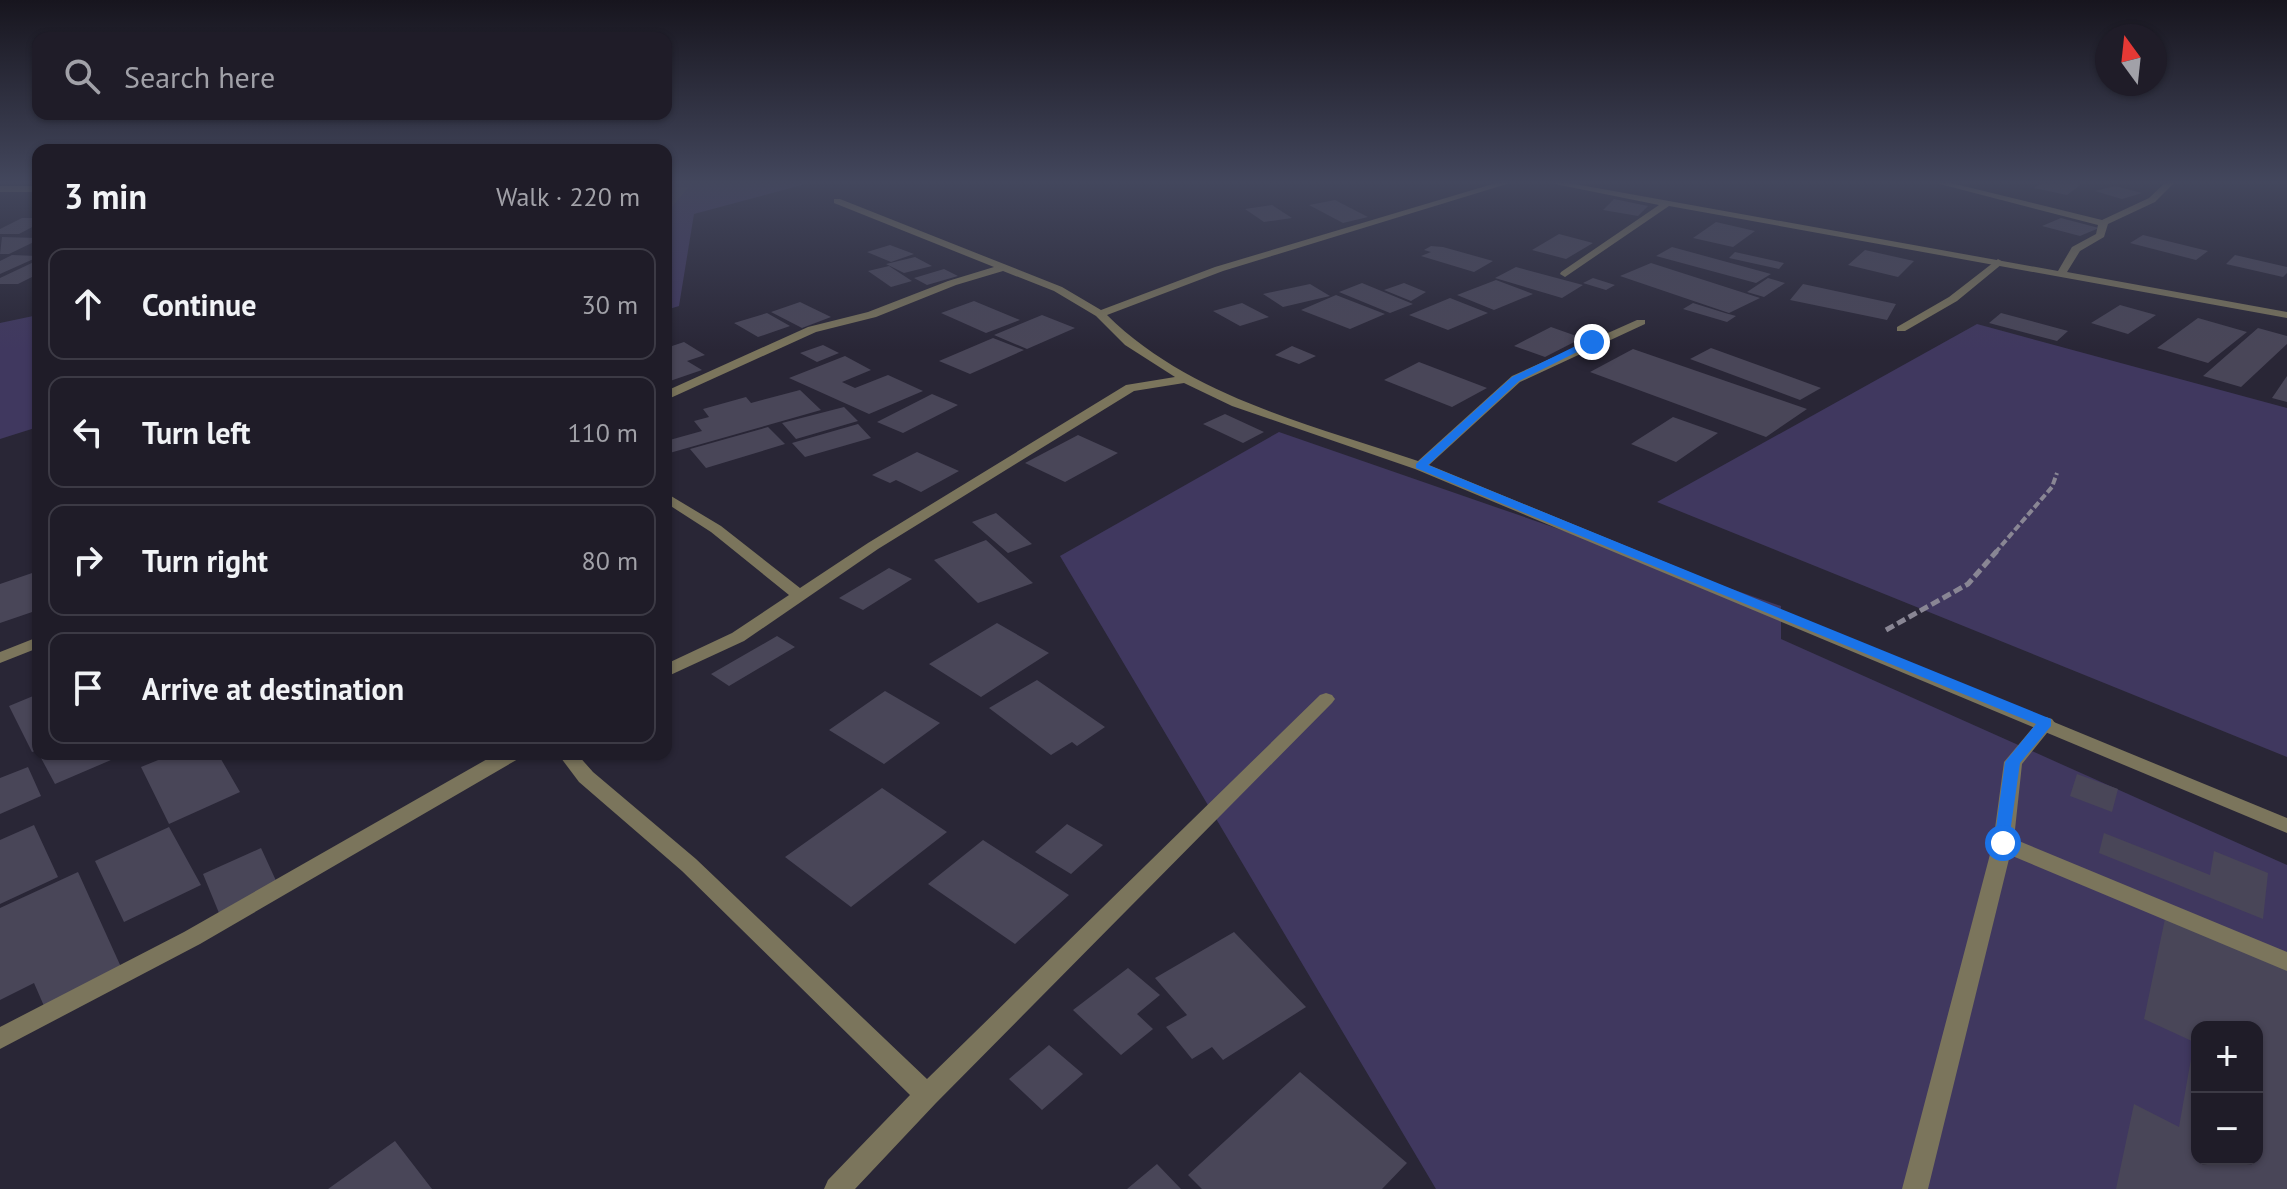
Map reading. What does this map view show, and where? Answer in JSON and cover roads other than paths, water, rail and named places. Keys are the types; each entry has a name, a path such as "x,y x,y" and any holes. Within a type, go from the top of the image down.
{"street":[{"path":"929,238 1058,289 1100,314 1129,343 1186,379 1236,403 1420,466 2046,723 2287,826"},
{"path":"1100,314 1219,269 1321,238"},
{"path":"1565,274 1617,238"},
{"path":"1866,238 2287,315"},
{"path":"2062,272 2076,249 2095,238"},
{"path":"1901,329 1953,299 1998,262"},
{"path":"672,393 812,329 872,315 952,283 1001,268"},
{"path":"1420,466 1516,379 1641,322"},
{"path":"672,668 738,637 797,594 1130,388 1186,379"},
{"path":"672,501 716,529 797,594"},
{"path":"0,658 32,645"},
{"path":"837,1189 927,1095 1326,699"},
{"path":"1915,1189 2003,843 2013,762 2046,723"},
{"path":"0,1039 192,938 501,760"},
{"path":"572,760 586,777 689,865 927,1095"},
{"path":"2003,843 2287,962"}]}
